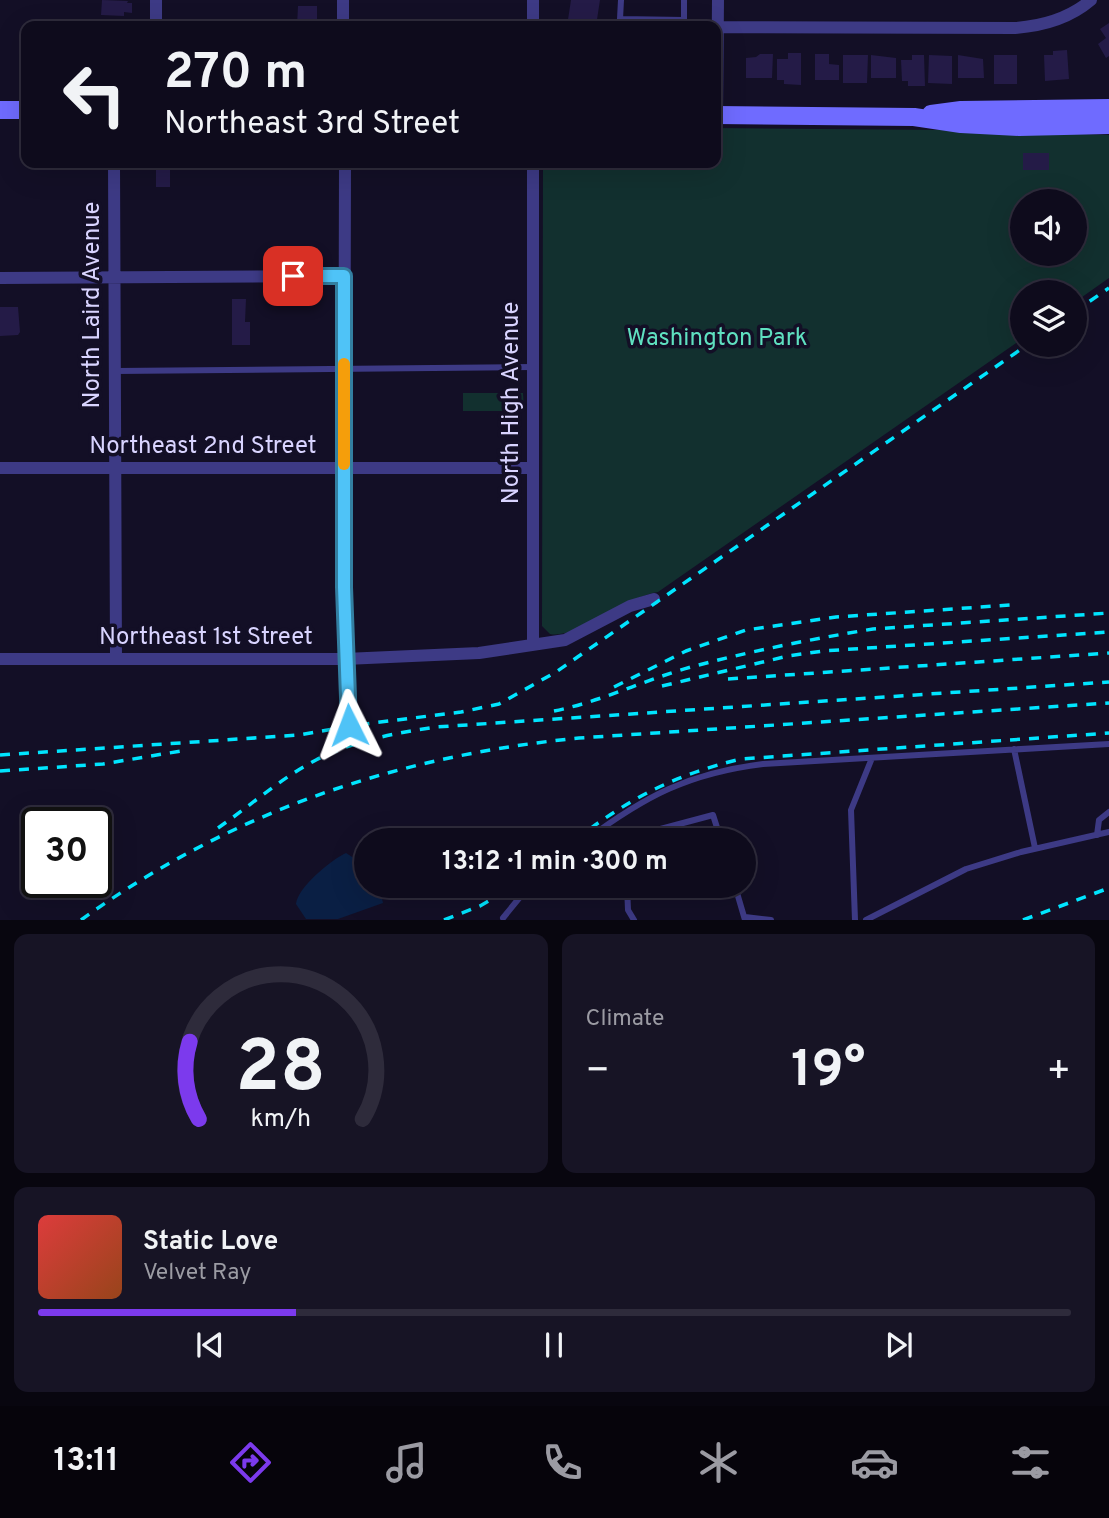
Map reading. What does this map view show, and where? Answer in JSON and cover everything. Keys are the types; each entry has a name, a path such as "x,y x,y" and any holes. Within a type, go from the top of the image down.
{"main road":[{"path":"914,117 961,110 1109,108"},
{"path":"0,110 21,110"},
{"path":"721,115 914,117 961,124 1002,126 1109,125"}],"street":[{"path":"156,0 156,21"},
{"path":"343,0 343,21"},
{"path":"533,0 533,21"},
{"path":"718,0 718,21"},
{"path":"721,27 1015,28 1058,19 1082,8 1091,0"},
{"name":"North Laird Avenue","path":"114,168 116,658"},
{"path":"345,168 345,659 349,725"},
{"name":"North High Avenue","path":"533,168 533,644"},
{"path":"0,278 344,276"},
{"name":"Northeast 2nd Street","path":"0,468 533,468"},
{"name":"Northeast 1st Street","path":"0,659 345,659 479,653 557,642 574,637 630,606 654,599"}],"lane":[{"path":"621,0 620,19 684,20 684,0"},
{"path":"114,371 533,367"},
{"path":"603,828 645,799 672,786 708,774 763,764 1109,744"},
{"path":"1014,750 1035,848"},
{"path":"855,919 851,810 872,758"},
{"path":"1097,835 1099,820 1109,811"},
{"path":"664,828 713,815 717,828"},
{"path":"866,919 965,869 1035,848 1109,832"},
{"path":"501,919 519,898"},
{"path":"628,898 628,910 634,919"},
{"path":"739,898 745,918 771,919"}],"green space":[{"name":"Washington Park","path":"721,128 1109,135 1109,278 1087,294 1087,280 1010,280 1010,347 658,592 631,601 573,631 550,634 542,626 543,168 721,168"},
{"path":"463,393 523,393 524,411 463,411"}],"water":[{"path":"346,853 354,858 354,898 382,898 383,903 338,919 306,919 296,904 298,897 309,882"}],"building":[{"path":"102,0 128,1 127,3 132,3 132,13 124,12 124,16 101,15"},
{"path":"571,0 600,0 597,21 568,21"},
{"path":"298,6 317,6 317,21 297,21"},
{"path":"1109,23 1109,56 1106,58 1098,44 1106,38 1100,29"},
{"path":"1067,50 1069,79 1045,81 1044,55"},
{"path":"788,53 801,53 801,85 784,84 784,80 777,80 777,59 788,59"},
{"path":"773,54 772,78 746,78 746,58"},
{"path":"815,54 829,54 829,64 839,65 839,80 815,80"},
{"path":"843,55 868,55 867,83 843,83"},
{"path":"871,55 896,58 896,78 871,78"},
{"path":"912,55 924,55 925,86 908,86 908,81 902,81 901,60 912,60"},
{"path":"929,55 952,56 952,84 928,83"},
{"path":"958,55 983,59 984,78 958,78"},
{"path":"994,55 1017,55 1017,84 994,84"},
{"path":"1023,153 1049,153 1049,170 1023,170"},
{"path":"156,168 170,168 170,187 156,187"},
{"path":"232,299 246,299 245,322 250,322 250,345 232,345"},
{"path":"0,307 18,307 18,335 0,336"}],"railway":[{"path":"1087,303 1109,288"},
{"path":"0,755 299,735 499,704 556,672 1010,357"},
{"path":"614,687 686,651 746,630 836,617 1010,605"},
{"path":"554,711 589,702 691,667 850,633 873,629 1109,613"},
{"path":"662,686 788,656 823,651 1109,632"},
{"path":"728,679 1109,653"},
{"path":"218,828 303,767 330,753 359,743 421,729 1109,682"},
{"path":"81,920 138,882 196,849 256,820 318,795 445,759 579,738 1109,703"},
{"path":"592,828 654,790 695,772 741,759 1109,733"},
{"path":"0,771 103,764 181,751"},
{"path":"1023,920 1109,888"},
{"path":"444,920 494,898"}],"slow traffic":[{"path":"344,364 344,464"}],"route":[{"path":"293,276 344,276 344,587 349,725"}]}
